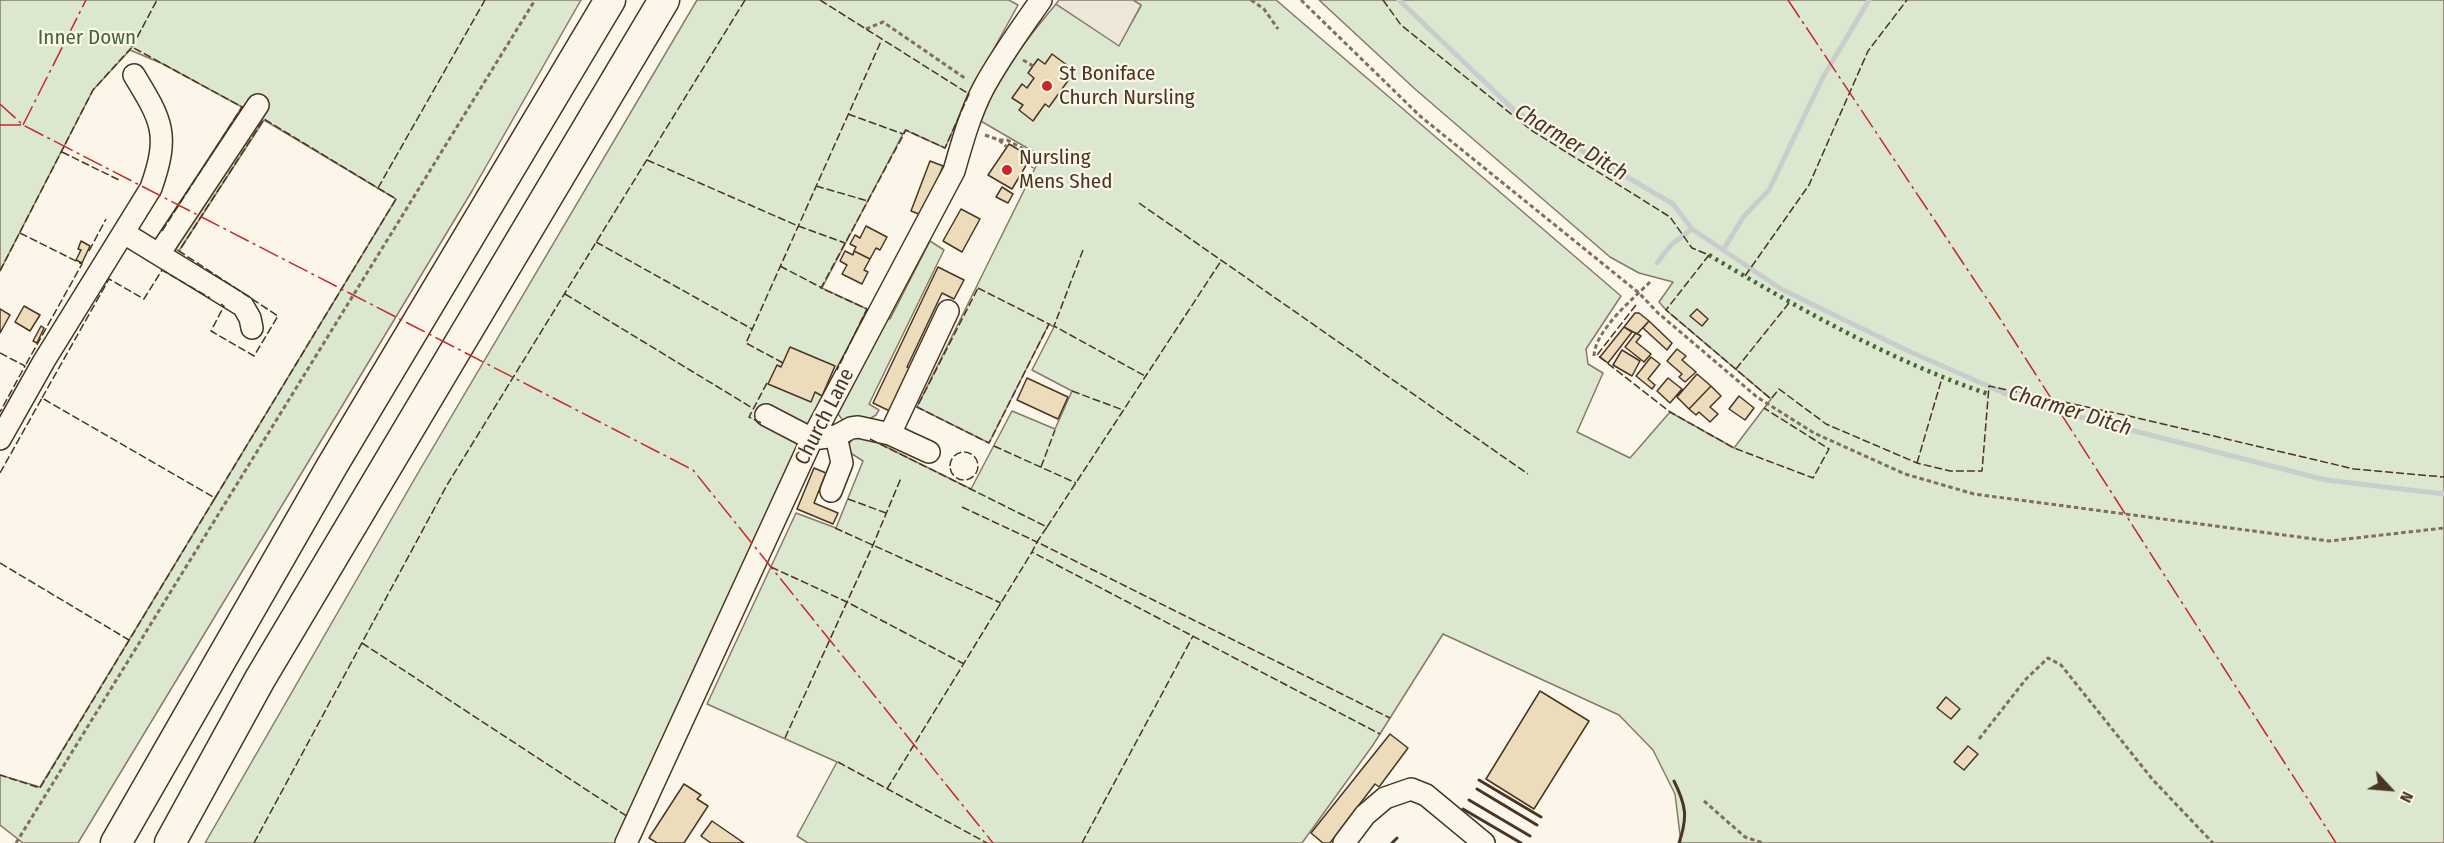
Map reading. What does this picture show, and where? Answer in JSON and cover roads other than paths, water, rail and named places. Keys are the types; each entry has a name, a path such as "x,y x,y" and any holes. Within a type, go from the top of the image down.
{"highway":[{"path":"116,843 332,466 610,0"},
{"path":"170,843 260,679 664,0"}],"street":[{"name":"Church Lane","path":"630,841 812,439 954,171 967,126 982,90 1041,0"},
{"path":"0,439 44,361 151,188 158,169 162,131 159,118 134,75"},
{"path":"159,254 258,105"},
{"path":"124,233 243,306 250,318 252,328"},
{"path":"890,434 948,311"},
{"path":"766,416 812,439 836,436 858,427 890,434 929,452"},
{"path":"831,491 843,462 836,436"},
{"path":"1344,843 1365,815 1385,798 1411,789 1426,795 1484,843"}],"waterway":[{"name":"Charmer Ditch","path":"1399,0 1515,111 1673,204 1692,229 1781,289 1906,350 2029,404 2326,480 2444,494"},
{"name":"Charmer Ditch","path":"1723,250 1744,216 1769,190 1822,79 1869,0"},
{"path":"1657,263 1671,245 1692,229"}],"place":[{"name":"St Boniface Church Nursling","path":"1047,86"},
{"name":"Nursling Mens Shed","path":"1007,170"}],"park label":[{"name":"Inner Down","path":"87,38"}]}
